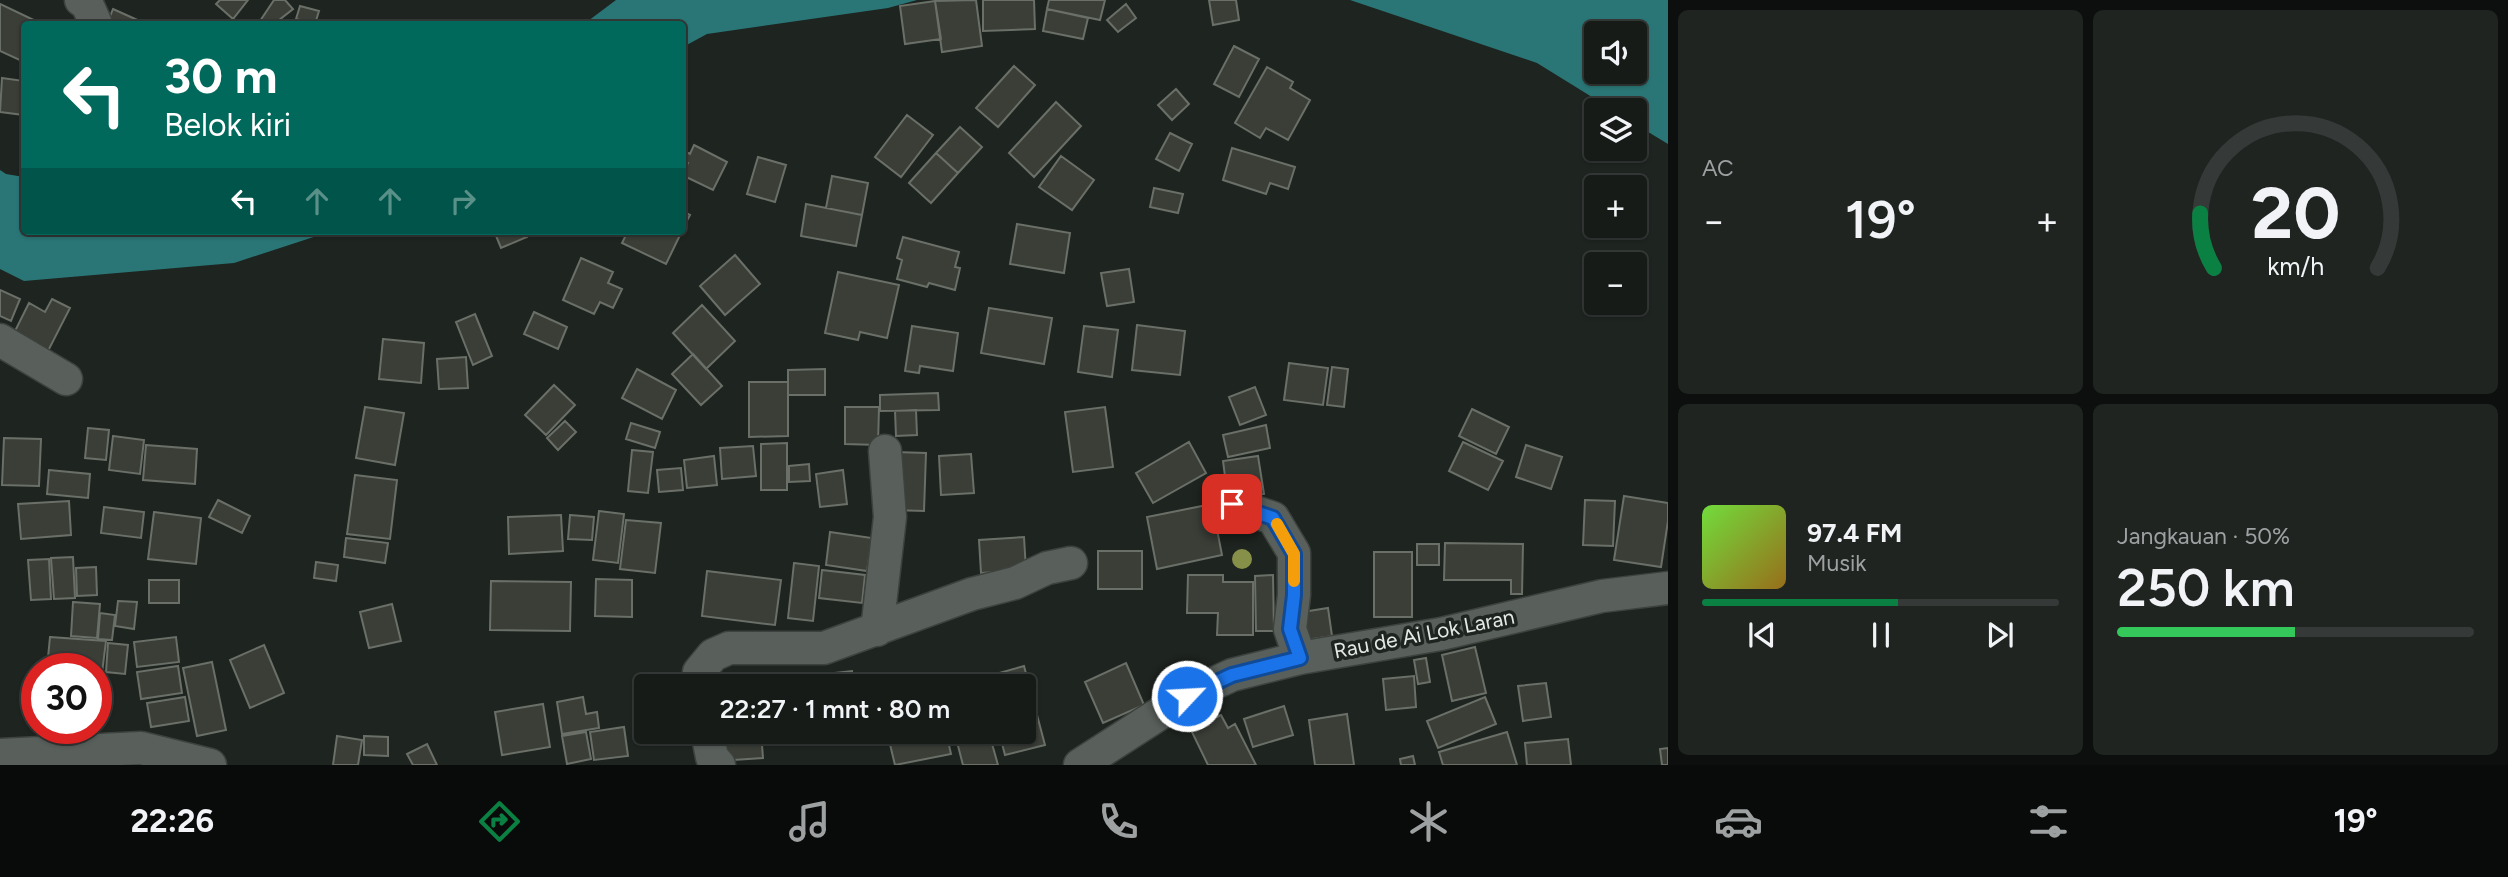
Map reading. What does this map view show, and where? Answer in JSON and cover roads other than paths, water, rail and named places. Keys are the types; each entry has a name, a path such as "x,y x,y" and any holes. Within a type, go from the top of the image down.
{"street":[{"path":"82,0 87,4 95,21"},
{"path":"0,340 66,379"},
{"path":"877,630 890,517 885,451"},
{"path":"1232,504 1273,518 1294,554 1294,595 1290,629 1300,658"},
{"path":"699,674 713,655 730,648 824,648 971,594 1014,583 1047,568 1071,563"},
{"name":"Rau de Ai Lok Laran","path":"1080,765 1158,713 1232,675 1300,658 1441,634 1602,596 1668,588"},
{"path":"709,744 712,757 719,765"},
{"path":"0,755 141,748 165,759 210,765"}],"water":[{"path":"616,0 917,0 888,8 707,34 686,45 686,21 588,21"},
{"path":"1350,0 1668,0 1668,144 1647,131 1647,98 1594,98 1537,63"},
{"path":"0,170 21,176 21,235 320,235 234,263 24,281 0,269"}]}
